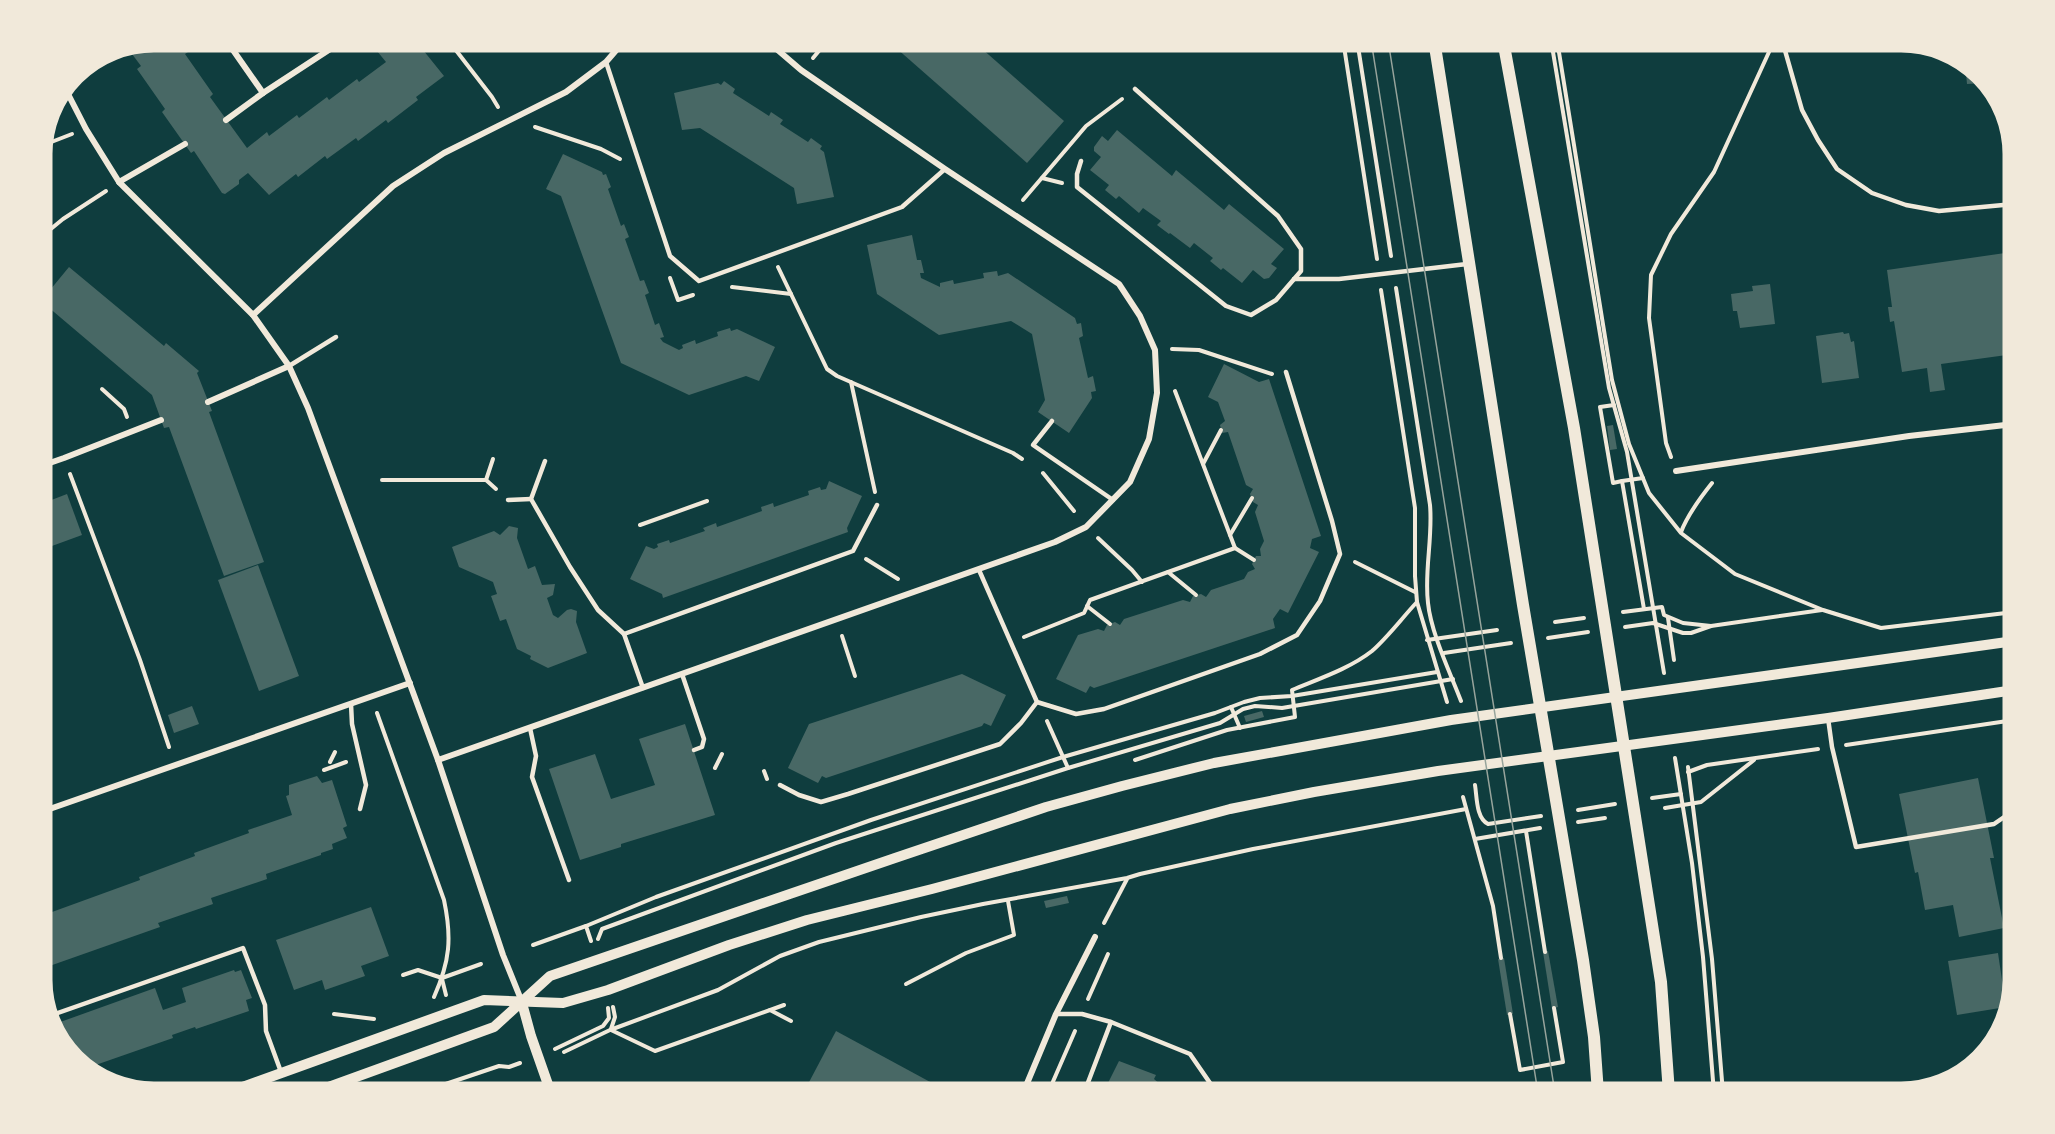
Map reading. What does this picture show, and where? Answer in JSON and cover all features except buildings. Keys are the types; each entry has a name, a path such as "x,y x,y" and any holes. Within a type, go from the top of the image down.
{"main road":[{"path":"1436,51 1594,1037 1597,1083"},
{"path":"1505,51 1574,428 1661,982 1668,1083"}],"street":[{"path":"233,51 262,93"},
{"path":"226,120 262,93 327,51"},
{"path":"253,315 393,186 444,153 566,92 606,62 616,51"},
{"path":"438,760 1055,542 1086,527 1130,482 1149,438 1157,393 1155,350 1140,316 1119,284 945,169 801,70 779,51"},
{"path":"69,96 86,129 119,182 253,315 289,366 308,408 438,760 547,1083"},
{"path":"119,182 185,144"},
{"path":"208,402 289,366"},
{"path":"51,463 161,420"},
{"path":"1676,471 1909,436 2004,425"},
{"path":"342,1083 494,1028 550,976 1046,807 1214,762 1540,706 2004,642"},
{"path":"51,809 410,683"},
{"path":"255,1083 484,1000 563,1003 608,990 729,945 807,920 1220,811 1336,788 2004,692"},
{"path":"1028,1083 1056,1014 1095,937"}],"lane":[{"path":"1785,51 1802,110 1837,169 1872,193 1906,205 1939,211 2004,205"},
{"path":"606,62 670,256 699,281 902,207 945,169"},
{"path":"1081,161 1077,174 1077,187 1226,306 1251,315 1276,300 1300,271 1301,249 1278,216 1135,89"},
{"path":"1294,279 1339,279 1469,264"},
{"path":"289,366 336,337"},
{"path":"980,570 1037,702 1076,714 1104,709 1260,654 1297,635 1320,601 1340,554 1287,374"},
{"path":"1052,422 1033,445 1113,500"},
{"path":"531,499 545,461"},
{"path":"508,500 531,499"},
{"path":"531,499 598,610 624,634 643,688"},
{"path":"624,634 853,551 877,505"},
{"path":"682,674 704,739 702,747 694,750"},
{"path":"780,785 799,795 822,802 848,794 1000,744 1021,723 1037,702"},
{"path":"351,704 352,724 366,785 360,809"},
{"path":"1828,718 1832,747 1856,847 1994,824 2004,817"},
{"path":"530,728 536,756 532,777 569,880"},
{"path":"56,1014 243,948 265,1005 266,1031 281,1073"},
{"path":"1056,1014 1082,1014 1111,1022 1190,1054 1210,1083"},
{"path":"1088,1083 1111,1022"}],"path":[{"path":"456,51 492,97 500,113 512,120"},
{"path":"801,70 818,51"},
{"path":"1553,51 1609,388 1649,493 1681,532 1735,574 1823,610 1881,628 2004,613"},
{"path":"1559,51 1616,405 1627,452 1662,658"},
{"path":"1676,471 1666,443 1649,318 1651,275 1671,234 1714,171 1770,51"},
{"path":"52,142 86,129"},
{"path":"51,229 119,182"},
{"path":"773,255 826,369 1023,459"},
{"path":"1155,350 1199,350 1252,368 1287,374"},
{"path":"851,381 877,505"},
{"path":"1174,387 1235,548 1254,560"},
{"path":"102,389 124,409"},
{"path":"1616,405 1600,407 1613,483 1643,478"},
{"path":"1203,464 1221,430"},
{"path":"382,480 486,480 493,459"},
{"path":"1681,532 1701,496 1734,462"},
{"path":"1041,471 1074,511"},
{"path":"1622,481 1644,609"},
{"path":"73,482 140,660 168,747"},
{"path":"1230,535 1251,498"},
{"path":"640,525 707,501"},
{"path":"1430,505 1428,601 1438,638 1463,705"},
{"path":"1415,508 1417,602 1449,708"},
{"path":"1086,527 1142,582"},
{"path":"1011,642 1083,613 1090,600 1235,548"},
{"path":"853,551 901,581"},
{"path":"1340,554 1416,592"},
{"path":"1168,572 1196,595"},
{"path":"1135,760 1240,728 1295,717 1292,690 1345,667 1374,649 1417,602"},
{"path":"1087,606 1110,624"},
{"path":"1616,613 1662,607 1664,615 1668,618 1683,623 1711,626"},
{"path":"1623,627 1656,624 1681,633 1691,633 1711,626 1823,610"},
{"path":"1555,622 1585,618"},
{"path":"1668,618 1674,660"},
{"path":"1427,640 1497,630"},
{"path":"1558,636 1588,632"},
{"path":"842,636 855,676"},
{"path":"1444,653 1500,645"},
{"path":"533,945 656,897 871,820 1064,757 1215,713 1231,706 1260,698 1292,696 1437,672"},
{"path":"598,940 602,929 836,843 1068,768 1220,723 1250,707 1276,708 1453,679"},
{"path":"1037,702 1068,768"},
{"path":"1231,706 1240,728"},
{"path":"376,709 444,900 450,928 447,959 442,978 434,999 428,1003"},
{"path":"1722,1083 1712,959 1688,769 2004,721"},
{"path":"330,762 335,752"},
{"path":"715,768 722,754"},
{"path":"324,770 355,759"},
{"path":"1665,808 1701,802 1755,759"},
{"path":"1678,778 1703,957 1713,1083"},
{"path":"1668,796 1681,794"},
{"path":"1476,795 1480,818 1484,823 1533,818"},
{"path":"1463,797 1493,906 1501,958"},
{"path":"1573,811 1602,807"},
{"path":"564,1052 610,1030 718,990 780,956 819,942 921,917 1127,878 1253,849 1466,809"},
{"path":"1575,823 1605,818"},
{"path":"1475,839 1540,828"},
{"path":"1526,831 1545,952"},
{"path":"1095,937 1127,878"},
{"path":"906,984 966,953 1014,935 1008,901"},
{"path":"586,926 594,951"},
{"path":"403,975 418,970 442,978 481,964"},
{"path":"442,978 447,999"},
{"path":"564,1045 603,1026 609,1018 610,1003 615,1017 610,1030"},
{"path":"610,1030 655,1051 784,1005"},
{"path":"1510,1014 1520,1070 1563,1062 1554,1008"},
{"path":"769,1010 790,1021"},
{"path":"334,1014 380,1019"},
{"path":"451,1083 500,1066 509,1067"}],"tram line":[{"path":"1373,51 1536,1083"},
{"path":"1390,51 1553,1083"}]}
